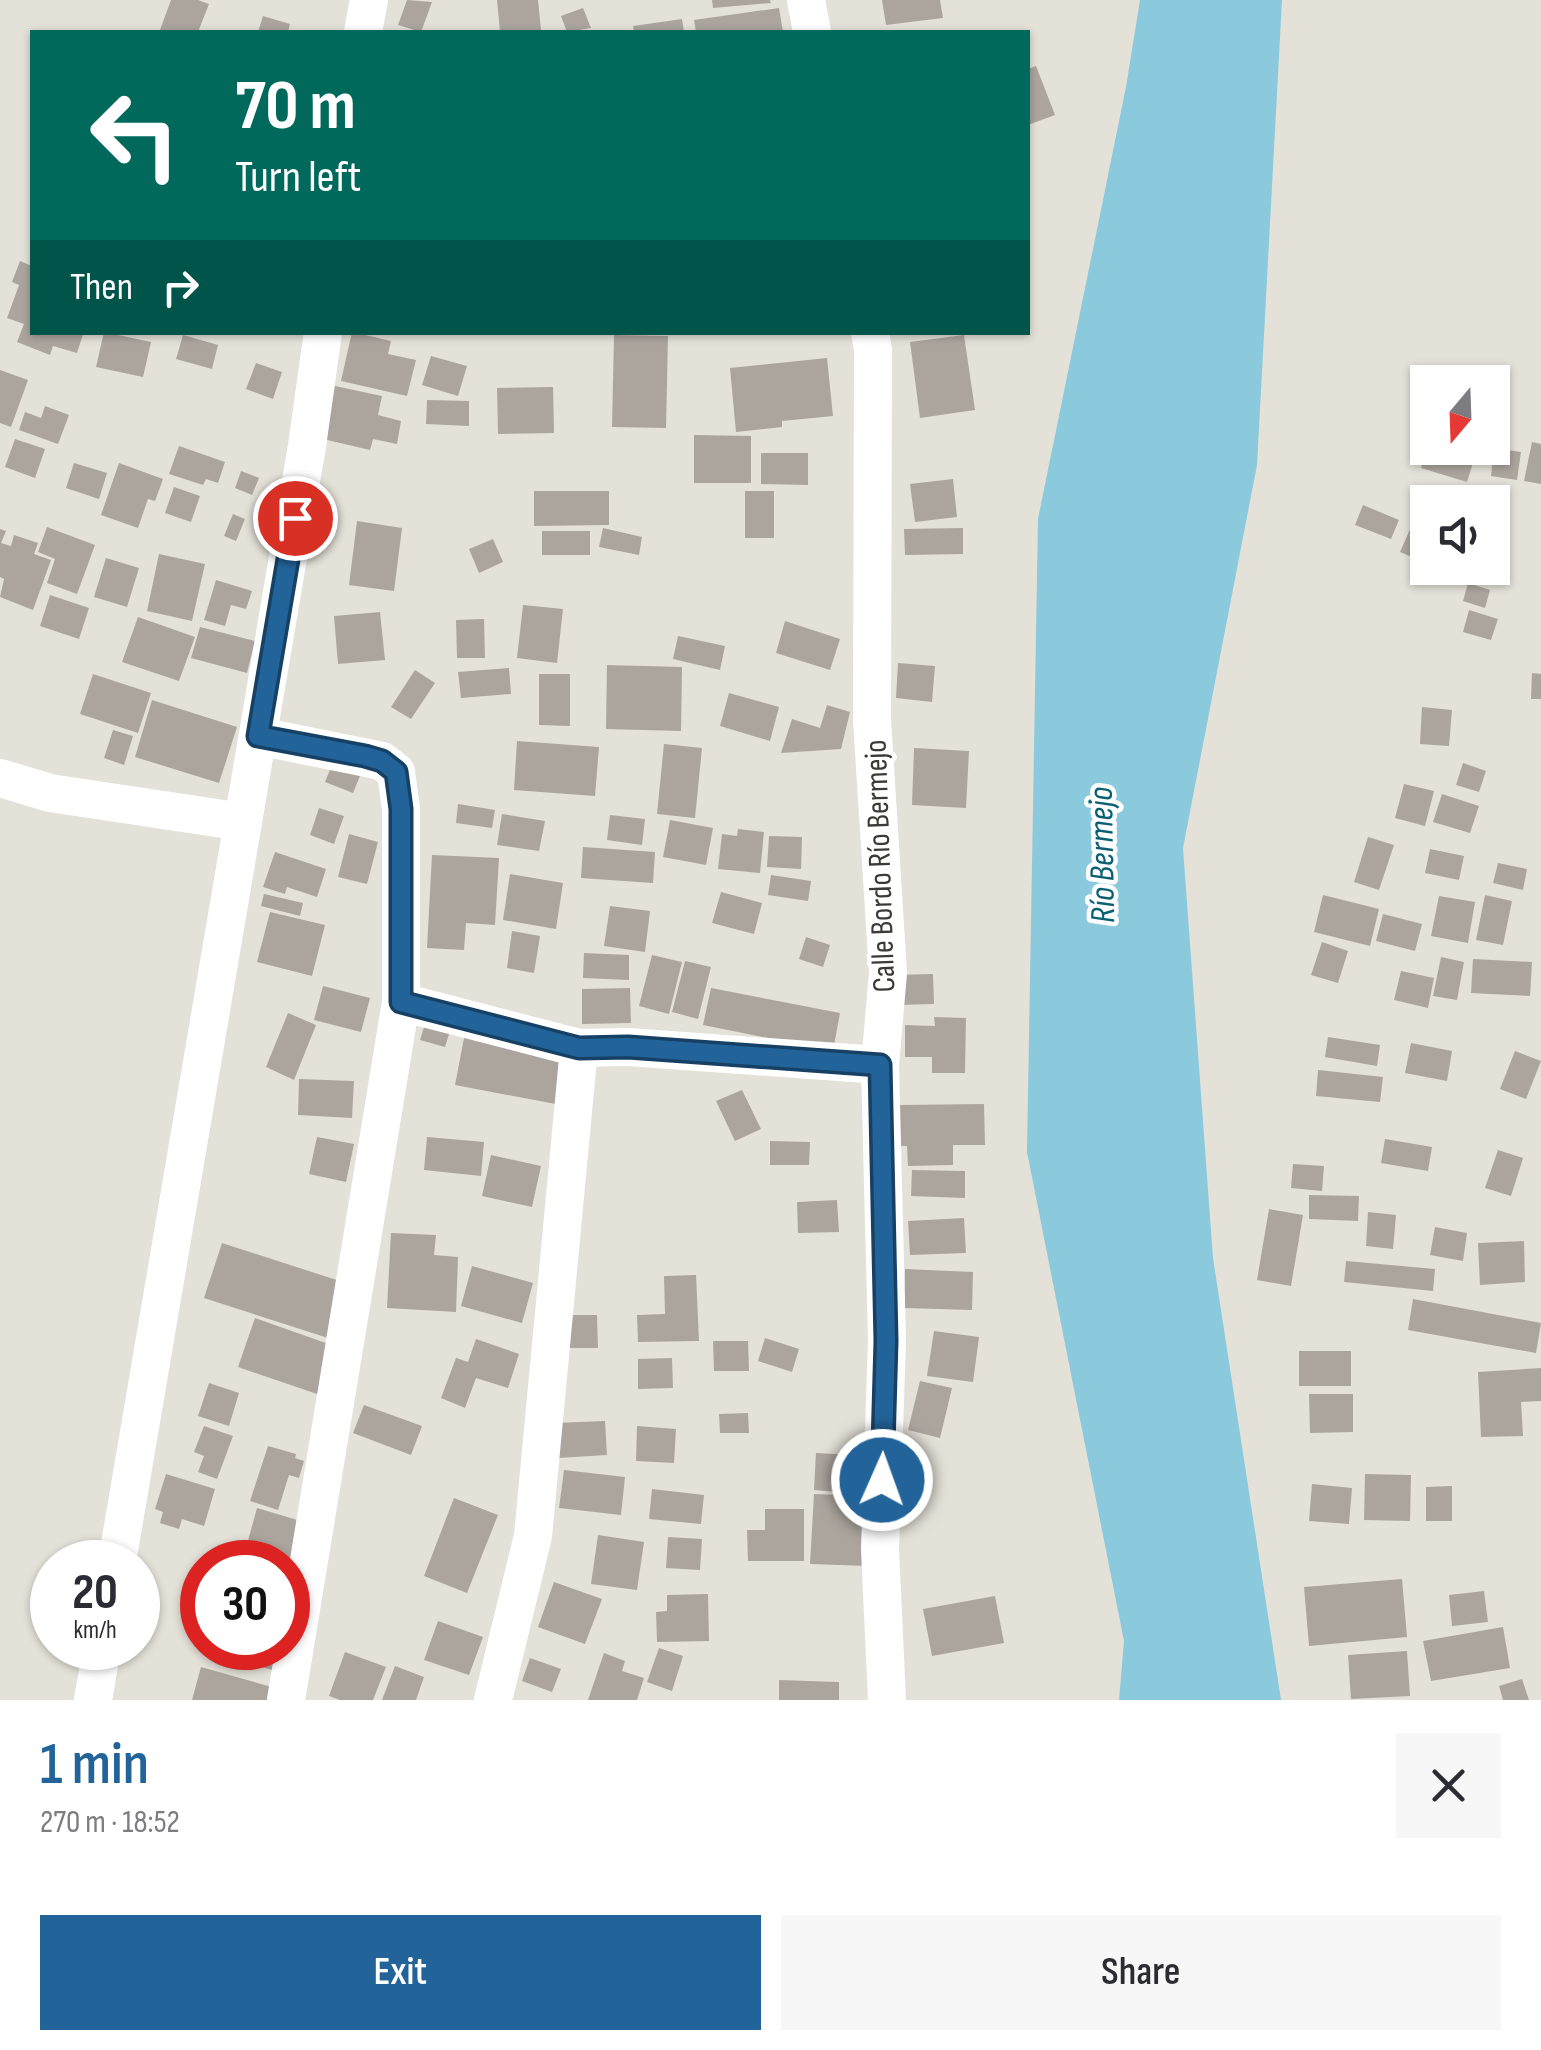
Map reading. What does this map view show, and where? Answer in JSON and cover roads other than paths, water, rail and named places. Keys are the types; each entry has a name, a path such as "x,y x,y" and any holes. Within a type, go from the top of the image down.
{"street":[{"path":"363,30 369,0"},
{"path":"806,0 812,30"},
{"path":"121,1540 308,446 323,335"},
{"name":"Calle Bordo Río Bermejo","path":"871,335 874,350 872,720 888,973 880,1065 886,1341 880,1549 887,1700"},
{"path":"258,736 382,761 396,772 401,809 401,1002 286,1700"},
{"path":"0,778 50,793 243,822"},
{"path":"401,1002 579,1048 628,1047 880,1065"},
{"path":"493,1700 533,1536 579,1048"},
{"path":"93,1700 98,1670"}],"water":[{"name":"Río Bermejo","path":"1140,0 1282,0 1257,465 1183,848 1213,1258 1281,1700 1119,1700 1124,1641 1027,1152 1038,519 1126,87"}]}
